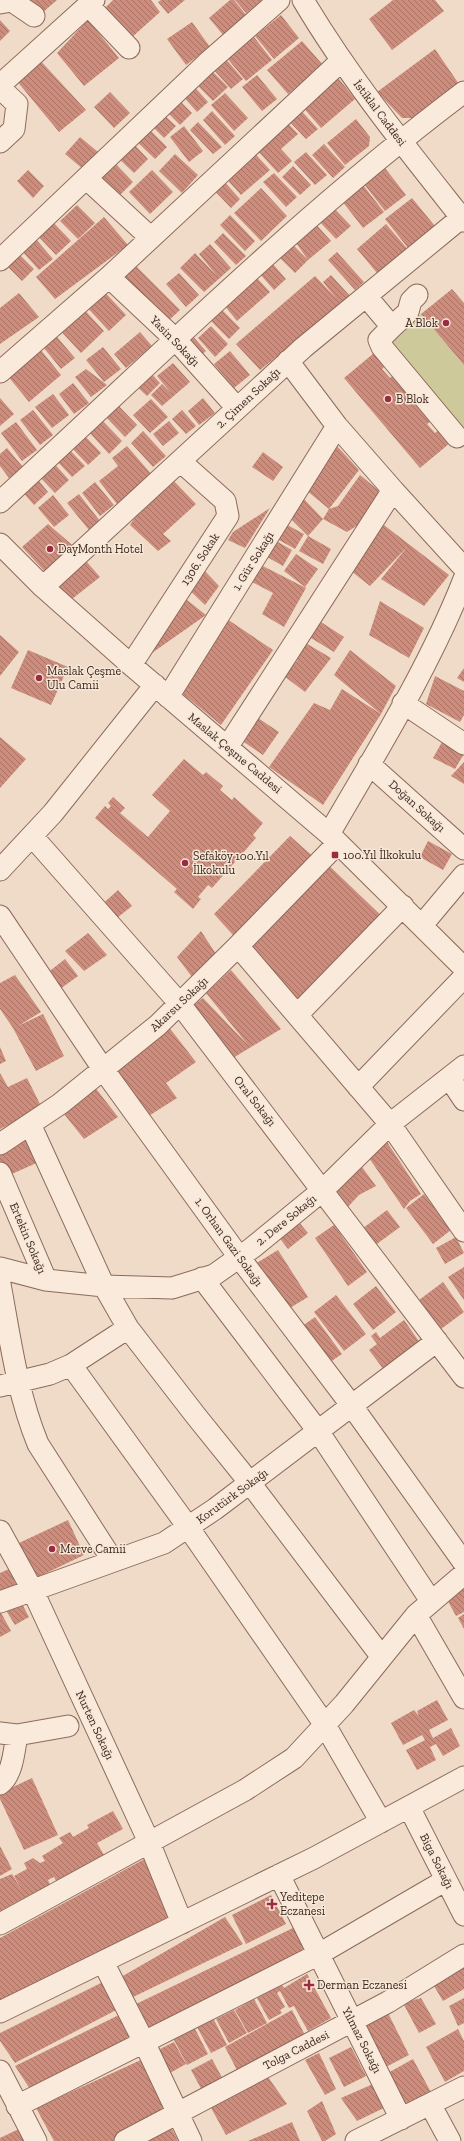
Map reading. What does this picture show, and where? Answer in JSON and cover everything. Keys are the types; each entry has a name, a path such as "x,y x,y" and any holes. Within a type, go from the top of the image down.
{"street":[{"path":"0,260 206,64 279,0"},
{"name":"İstiklal Caddesi","path":"303,0 341,61 399,141 463,219"},
{"path":"0,3 12,1 34,16"},
{"path":"0,142 14,130 17,104 0,87 91,3 129,48"},
{"path":"0,372 109,277 341,61"},
{"path":"0,502 301,225 399,141 464,92"},
{"path":"86,178 151,238"},
{"name":"2. Çimen Sokağı","path":"42,587 288,361 366,296 463,219"},
{"name":"Yasin Sokağı","path":"109,277 176,340 237,408"},
{"path":"417,295 411,301 408,312 379,340 382,347 457,437"},
{"path":"366,296 392,327"},
{"path":"288,361 337,426 464,568"},
{"name":"1. Gür Sokağı","path":"0,870 162,691 337,426"},
{"name":"1306. Sokak","path":"131,665 228,516 225,501 180,461"},
{"path":"228,746 393,490"},
{"name":"Maslak Çeşme Caddesi","path":"0,544 42,587 334,838 422,924 464,968"},
{"name":"Akarsu Sokağı","path":"0,1144 60,1104 158,1025 238,946 334,838 369,764 404,703 457,621 464,579"},
{"path":"404,703 464,744"},
{"name":"Doğan Sokağı","path":"369,764 464,849"},
{"name":"Oral Sokağı","path":"32,836 180,1004 464,1377"},
{"path":"422,924 464,875"},
{"path":"297,1015 402,906"},
{"name":"1. Orhan Gazi Sokağı","path":"0,916 103,1069 239,1257 352,1406 464,1563"},
{"path":"238,946 390,1124 464,1231"},
{"path":"358,1088 464,977"},
{"path":"457,1072 464,1100"},
{"name":"2. Dere Sokağı","path":"0,1268 46,1280 104,1286 172,1288 214,1275 323,1190 390,1124 457,1072"},
{"path":"30,1124 104,1286 128,1328 250,1483 381,1656"},
{"name":"Ertekin Sokağı","path":"0,1173 46,1280"},
{"path":"202,1278 318,1431 432,1600"},
{"path":"0,1284 9,1384 38,1444 113,1560"},
{"path":"9,1384 50,1374 71,1365 128,1328"},
{"name":"Korutürk Sokağı","path":"0,1602 164,1542 188,1527 250,1483 437,1341"},
{"path":"71,1365 188,1527 325,1725 381,1822"},
{"name":"Nurten Sokağı","path":"0,1531 33,1591 149,1842 182,1923"},
{"path":"0,1924 245,1790 294,1758 344,1704 381,1656 416,1615 464,1574"},
{"path":"416,1615 464,1698"},
{"path":"0,1784 5,1781 9,1773 9,1734 68,1726"},
{"path":"0,2012 279,1875 464,1777"},
{"name":"Biga Sokağı","path":"409,1807 464,1915"},
{"name":"Yılmaz Sokağı","path":"279,1875 401,2118"},
{"path":"17,2106 319,1954 446,1880"},
{"name":"Tolga Caddesi","path":"126,2141 177,2112 388,2002 464,1955"},
{"path":"103,1962 144,2042 191,2141"},
{"path":"0,2071 36,2141"},
{"path":"356,2141 464,2087"},
{"path":"430,2104 450,2141"}],"shaded area":[{"path":"421,314 464,365 464,431 389,341"}],"building":[{"path":"30,0 57,0 42,13"},
{"path":"113,0 151,0 160,12 130,39 100,13"},
{"path":"161,0 185,0 168,14 158,2"},
{"path":"230,0 234,0 247,16 224,36 209,18"},
{"path":"235,0 262,0 246,13"},
{"path":"393,0 435,0 444,11 392,50 369,19"},
{"path":"281,15 299,38 274,59 255,36"},
{"path":"0,20 10,31 0,41"},
{"path":"88,20 119,58 84,86 57,53"},
{"path":"192,22 210,47 186,65 167,39"},
{"path":"254,37 272,60 246,81 227,58"},
{"path":"302,41 323,65 288,94 267,70"},
{"path":"435,49 461,87 419,118 402,118 377,92"},
{"path":"38,58 86,110 59,132 16,80"},
{"path":"225,58 243,79 231,89 213,69"},
{"path":"206,65 228,87 213,101 191,79"},
{"path":"335,74 355,99 321,128 300,104"},
{"path":"257,75 277,99 262,111 242,87"},
{"path":"192,84 208,102 197,112 181,94"},
{"path":"110,92 130,113 114,128 94,107"},
{"path":"225,93 248,118 234,131 211,105"},
{"path":"180,101 192,113 180,125 168,113"},
{"path":"297,106 318,129 306,139 285,117"},
{"path":"212,111 235,136 225,145 203,120"},
{"path":"161,112 176,126 164,138 150,124"},
{"path":"283,118 298,134 281,149 292,161 278,173 256,149"},
{"path":"356,119 370,137 369,146 345,165 327,143"},
{"path":"198,122 222,147 213,154 190,130"},
{"path":"184,126 203,151 189,162 170,137"},
{"path":"147,127 167,147 155,159 134,139"},
{"path":"80,137 98,152 83,169 65,154"},
{"path":"131,141 148,159 134,173 116,156"},
{"path":"324,144 345,167 333,178 312,155"},
{"path":"250,148 270,170 241,195 222,174"},
{"path":"306,152 327,175 315,185 294,162"},
{"path":"175,154 198,175 182,193 159,171"},
{"path":"113,161 133,182 117,198 96,178"},
{"path":"293,166 311,185 300,195 282,177"},
{"path":"385,168 406,195 385,211 364,184"},
{"path":"28,170 44,186 33,198 17,181"},
{"path":"152,170 173,192 150,214 129,192"},
{"path":"274,173 297,197 286,207 263,182"},
{"path":"219,176 240,199 231,208 209,185"},
{"path":"363,185 384,212 363,228 342,201"},
{"path":"261,188 287,216 261,241 234,213"},
{"path":"412,198 439,231 412,253 385,219"},
{"path":"77,205 95,223 78,239 60,221"},
{"path":"331,205 351,226 336,239 317,219"},
{"path":"230,215 255,241 245,251 220,225"},
{"path":"104,217 128,245 55,299 36,277"},
{"path":"52,221 71,241 56,255 37,235"},
{"path":"314,222 331,241 308,260 294,240"},
{"path":"386,224 411,253 382,279 357,249"},
{"path":"223,233 246,256 236,265 214,242"},
{"path":"34,237 53,259 39,270 20,249"},
{"path":"291,243 308,260 295,273 278,256"},
{"path":"210,244 231,268 204,292 180,268 195,253 217,276 199,254"},
{"path":"17,252 34,269 22,281 5,264"},
{"path":"337,252 364,282 355,290 328,260"},
{"path":"272,263 286,279 274,290 259,273"},
{"path":"134,264 180,310 168,321 124,276"},
{"path":"179,273 199,295 186,307 166,284"},
{"path":"331,275 351,297 260,370 236,344 315,276 336,298 323,282"},
{"path":"256,277 270,292 237,321 224,305"},
{"path":"100,287 126,315 109,331 83,303"},
{"name":"A Blok","path":"452,289 464,303 464,365 421,314"},
{"path":"19,293 39,317 0,344 0,308"},
{"path":"79,304 104,331 81,353 56,326"},
{"path":"220,308 240,328 229,339 209,319"},
{"path":"211,326 228,344 215,357 198,338"},
{"path":"52,331 75,358 61,369 39,342"},
{"path":"140,332 152,346 126,368 114,354"},
{"path":"189,332 206,351 196,360 179,341"},
{"path":"103,347 121,369 104,382 86,360"},
{"path":"40,349 61,375 29,402 7,375"},
{"path":"230,351 250,375 234,388 214,364"},
{"name":"B Blok","path":"374,353 385,366 382,369 390,378 393,375 431,421 427,424 435,433 439,430 450,443 420,468 344,378"},
{"path":"173,363 190,382 162,406 151,395 162,384 171,393 157,376"},
{"path":"86,369 107,385 91,397 75,377"},
{"path":"148,370 160,383 147,396 134,384"},
{"path":"73,383 89,403 74,414 59,394"},
{"path":"53,394 69,415 52,428 35,407"},
{"path":"0,398 14,414 0,426"},
{"path":"203,398 215,413 199,425 188,411"},
{"path":"151,399 168,417 150,433 133,415"},
{"path":"117,404 137,425 125,437 105,416"},
{"path":"33,410 53,435 40,445 20,420"},
{"path":"182,410 196,426 186,434 172,419"},
{"path":"100,418 122,441 109,454 87,430"},
{"path":"169,421 179,433 163,446 153,434"},
{"path":"16,422 37,450 22,461 1,433"},
{"path":"143,431 166,456 153,467 131,443"},
{"path":"84,435 101,453 88,465 71,447"},
{"path":"336,445 359,470 329,509 306,490"},
{"path":"127,446 153,476 117,504 99,481 118,466 112,458"},
{"path":"67,447 85,466 72,477 54,458"},
{"path":"7,448 23,467 9,478 0,466 0,454"},
{"path":"263,452 283,467 273,481 252,467"},
{"path":"51,460 69,480 55,493 37,474"},
{"path":"360,475 383,494 367,519 347,532 323,519 329,509 338,506"},
{"path":"35,476 48,492 34,505 20,489"},
{"path":"173,480 196,504 163,534 171,541 158,551 130,525 140,510"},
{"path":"95,482 114,505 100,516 82,493"},
{"path":"79,494 100,521 89,530 67,503"},
{"path":"53,495 69,515 54,527 38,508"},
{"path":"302,497 323,519 308,536 288,516"},
{"path":"270,508 245,548 228,540 233,532"},
{"path":"280,521 304,534 295,549 272,536"},
{"path":"380,522 449,575 424,606 381,579 407,547 370,586 351,571"},
{"name":"DayMonth Hotel","path":"48,524 78,550 49,576 22,547"},
{"path":"308,536 331,549 323,564 299,551"},
{"path":"269,537 292,550 283,566 260,553"},
{"path":"296,554 318,569 305,587 284,571"},
{"path":"86,561 100,577 72,599 56,584"},
{"path":"257,563 306,588 284,627 262,614 273,593 248,580"},
{"path":"203,569 219,586 205,605 187,588"},
{"path":"182,596 206,615 142,660"},
{"path":"380,601 424,628 409,658 369,635"},
{"path":"227,619 273,650 221,725 178,690"},
{"path":"321,622 344,637 334,652 311,638"},
{"path":"0,635 19,652 0,676"},
{"path":"304,642 331,658 305,692 284,676 297,661"},
{"name":"Maslak Çeşme Ulu Camii","path":"28,650 68,667 51,705 11,688"},
{"path":"350,650 396,686 381,714 334,675"},
{"path":"464,668 464,682 457,678"},
{"path":"435,676 464,691 464,715 460,722 426,704"},
{"path":"342,689 381,714 323,805 269,767 314,703 330,710"},
{"path":"255,716 279,732 263,755 238,738"},
{"path":"0,737 26,759 0,788"},
{"path":"442,742 464,754 455,769 433,758"},
{"path":"184,759 203,775 206,772 223,786 220,790 232,800 234,797 263,823 253,835 256,838 212,888 208,885 198,897 201,899 193,909 174,892 177,889 95,818 105,806 108,809 111,806 108,803 113,797 125,808 120,813 148,837 170,811 152,795"},
{"path":"464,762 464,784 451,776"},
{"path":"290,836 316,859 233,935 214,914"},
{"path":"428,841 452,854 443,870 420,857"},
{"path":"322,859 387,921 297,1015 238,946"},
{"path":"118,890 132,906 112,922 98,908"},
{"path":"201,931 216,954 192,977 177,957"},
{"path":"88,933 107,955 84,971 65,951"},
{"path":"65,959 78,976 56,992 46,974"},
{"path":"231,970 281,1029 228,1061 186,1011 203,998 248,1045 206,993"},
{"path":"15,975 41,1012 18,1026 43,1014 64,1056 36,1071 13,1028 0,1009 0,983"},
{"path":"168,1026 196,1062 166,1083 177,1098 144,1119 110,1073"},
{"path":"0,1047 6,1061 0,1064"},
{"path":"0,1073 8,1087 27,1078 42,1108 0,1129"},
{"path":"94,1086 118,1117 84,1139 60,1109"},
{"path":"31,1136 41,1161 5,1177 0,1165 0,1150"},
{"path":"387,1142 421,1194 410,1201 404,1209 367,1155"},
{"path":"362,1167 376,1186 359,1195 346,1209 331,1190"},
{"path":"424,1194 451,1230 433,1244 406,1208"},
{"path":"387,1210 400,1227 370,1249 358,1232"},
{"path":"294,1216 308,1233 288,1249 275,1232"},
{"path":"334,1225 367,1272 348,1286 315,1238"},
{"path":"456,1237 464,1253 445,1264 436,1248"},
{"path":"278,1250 308,1297 285,1311 255,1264"},
{"path":"464,1267 464,1300 448,1277"},
{"path":"443,1282 464,1312 437,1332 415,1303"},
{"path":"376,1286 396,1312 373,1330 353,1304"},
{"path":"336,1295 366,1334 344,1351 314,1312"},
{"path":"315,1317 342,1354 324,1366 298,1329"},
{"path":"404,1320 423,1347 387,1374 369,1350 377,1344 371,1336 376,1332 380,1338"},
{"name":"Merve Camii","path":"68,1520 84,1555 36,1578 19,1543"},
{"path":"9,1569 17,1586 0,1593 0,1573"},
{"path":"464,1583 464,1612 456,1616 444,1594"},
{"path":"20,1600 29,1617 15,1625 5,1609"},
{"path":"0,1611 11,1631 0,1637"},
{"path":"464,1614 464,1629 458,1618"},
{"path":"437,1700 448,1720 429,1730 433,1738 451,1728 460,1746 443,1756 436,1744 430,1747 436,1760 417,1770 406,1750 425,1740 422,1735 403,1745 391,1723 414,1710 419,1716 417,1711"},
{"path":"32,1778 58,1835 24,1850 0,1799 0,1793"},
{"path":"113,1811 123,1829 97,1843 104,1855 58,1884 54,1877 48,1880 51,1887 41,1893 39,1890 0,1911 0,1879 12,1874 22,1891 14,1876 27,1869 24,1863 33,1858 40,1863 45,1861 42,1856 63,1843 59,1838 70,1832 73,1837 89,1828 87,1825"},
{"path":"0,1846 12,1869 0,1876"},
{"path":"150,1856 177,1917 0,2007 0,1938"},
{"path":"271,1895 286,1924 246,1944 232,1915"},
{"path":"225,1917 243,1944 131,1998 121,1977"},
{"path":"295,1927 306,1956 152,2032 134,2005"},
{"path":"464,1965 464,1989 443,2001 431,1981"},
{"path":"307,1974 331,2018 308,2031 294,2006 289,2008 280,1991 277,1993 285,2007 280,2010 282,2013 269,2020 257,1998 281,1984 284,1988"},
{"path":"103,1982 120,2008 15,2063 0,2041 0,2033"},
{"path":"421,1998 436,2024 419,2033 403,2003"},
{"path":"464,1998 464,2023 458,2026 449,2006"},
{"path":"254,1999 267,2023 248,2033 235,2010"},
{"path":"234,2010 247,2033 229,2043 216,2019"},
{"path":"292,2010 306,2037 239,2074 225,2047"},
{"path":"388,2013 409,2055 382,2069 361,2026"},
{"path":"121,2014 140,2041 32,2092 15,2066"},
{"path":"213,2018 227,2045 211,2053 197,2027"},
{"path":"194,2027 208,2054 187,2065 173,2038"},
{"path":"458,2029 464,2041 464,2071 445,2082 426,2047"},
{"path":"174,2042 186,2064 170,2073 158,2050"},
{"path":"351,2047 366,2076 344,2087 329,2058"},
{"path":"319,2053 336,2089 325,2095 305,2060"},
{"path":"143,2059 173,2111 113,2141 54,2141 36,2108"},
{"path":"212,2059 225,2083 204,2094 191,2070"},
{"path":"413,2059 433,2096 406,2111 386,2074"},
{"path":"268,2077 287,2104 226,2135 210,2106"},
{"path":"373,2084 388,2106 357,2121 341,2098"},
{"path":"322,2101 336,2134 325,2141 322,2141 307,2111"},
{"path":"292,2122 300,2141 248,2141"},
{"path":"170,2125 178,2141 150,2141 148,2137"},
{"path":"23,2127 30,2141 0,2141 0,2138"}],"place":[{"name":"A Blok","path":"446,323"},
{"name":"B Blok","path":"388,399"},
{"name":"DayMonth Hotel","path":"50,549"},
{"name":"Maslak Çeşme Ulu Camii","path":"39,678"},
{"name":"100.Yıl İlkokulu","path":"335,855"},
{"name":"Sefaköy 100.Yıl İlkokulu","path":"185,863"},
{"name":"Merve Camii","path":"52,1549"},
{"name":"Yeditepe Eczanesi","path":"272,1904"},
{"name":"Derman Eczanesi","path":"309,1985"}]}
